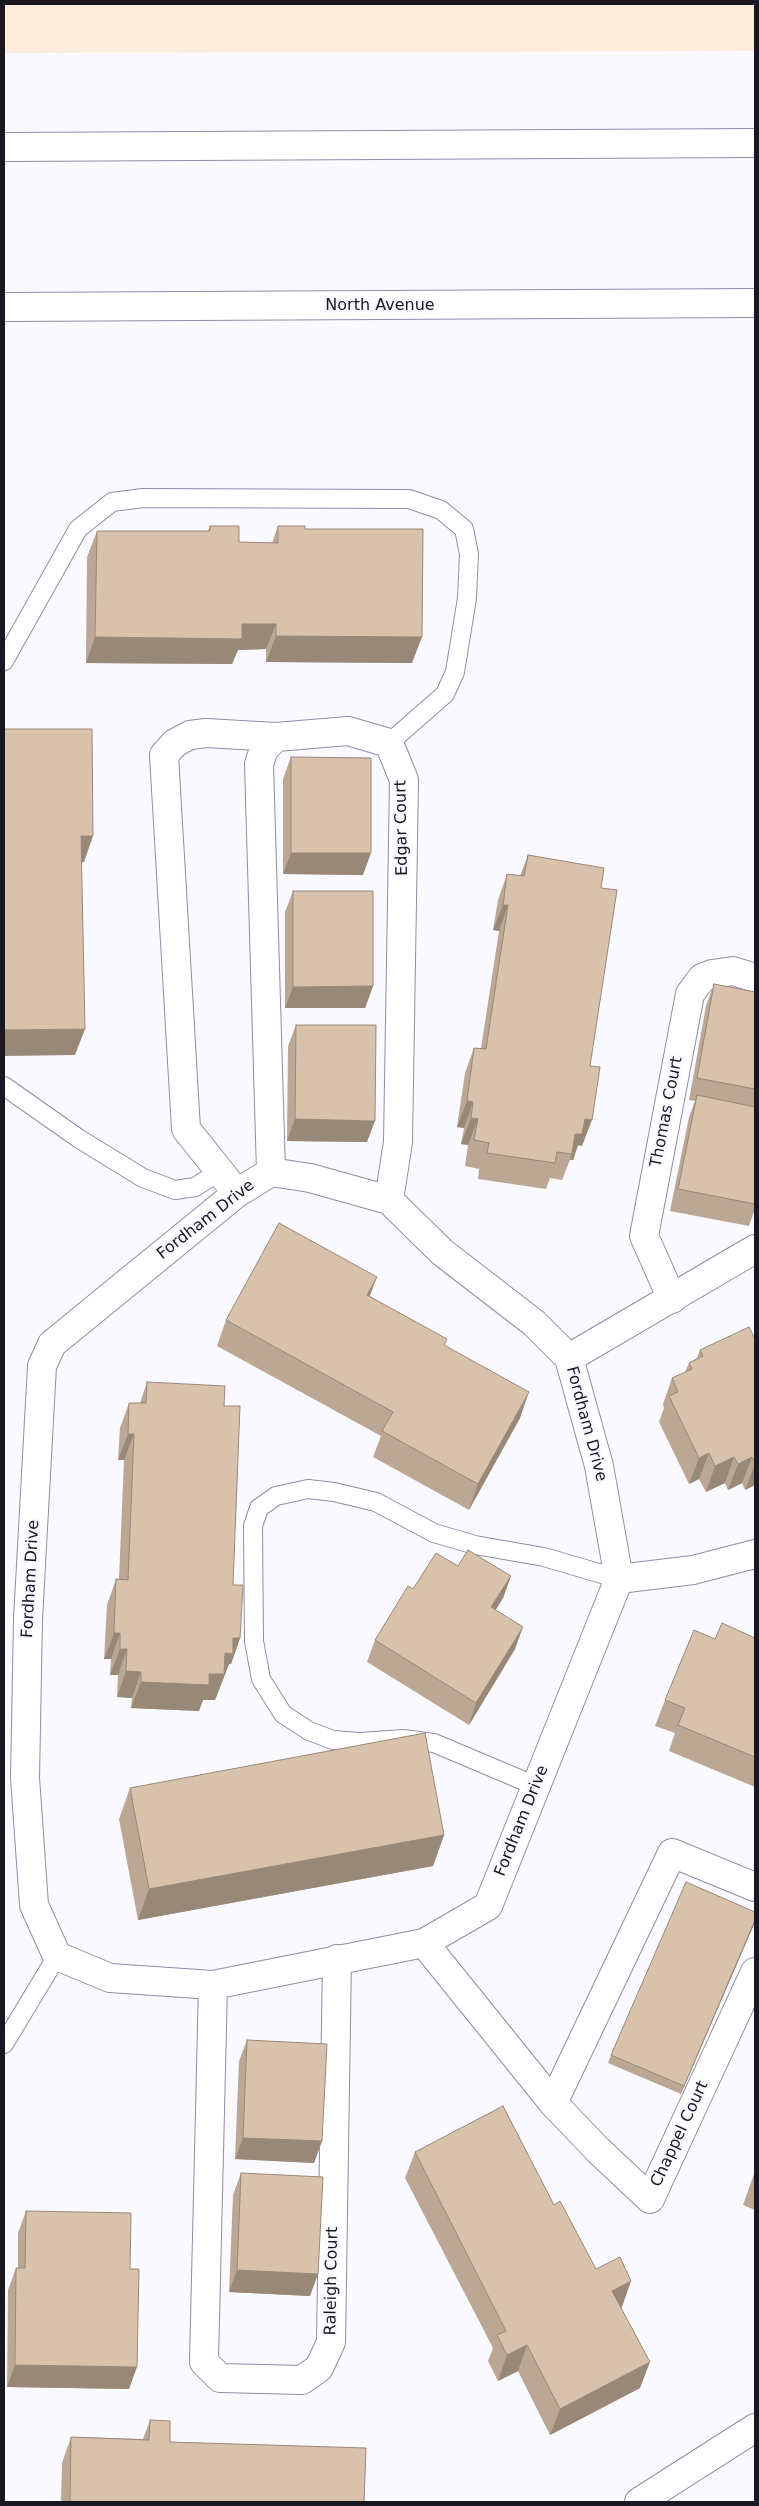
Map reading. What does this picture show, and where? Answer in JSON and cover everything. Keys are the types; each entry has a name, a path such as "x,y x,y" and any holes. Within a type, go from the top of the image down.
{"street":[{"path":"4,147 755,143"},
{"name":"North Avenue","path":"4,307 755,304"},
{"path":"237,1193 186,1129 164,755 175,743 190,735 206,733 276,737 348,731 389,743"},
{"path":"271,1172 259,764 264,749 276,737"},
{"name":"Edgar Court","path":"389,743 404,780 398,1142 389,1200"},
{"name":"Thomas Court","path":"672,1299 644,1236 690,994 702,978 712,974 733,971 755,978"},
{"name":"Fordham Drive","path":"271,1172 310,1178 389,1200 442,1252 534,1323 569,1358 599,1466 619,1579 488,1906 424,1943 213,1985 110,1978 57,1956 34,1906 25,1778 28,1619 42,1366 52,1344 237,1193 271,1172"},
{"path":"569,1358 755,1249"},
{"path":"619,1579 693,1570 755,1554"},
{"path":"553,2103 672,1853 755,1887"},
{"name":"Chappel Court","path":"424,1943 553,2103 598,2150 650,2199 755,1972"},
{"name":"Raleigh Court","path":"213,1985 204,2362 220,2378 302,2380 319,2368 331,2342 337,1959"},
{"path":"639,2502 755,2428"}],"lane":[{"path":"4,661 78,529 112,502 143,498 409,499 441,510 464,529 468,554 466,598 455,672 445,694 389,743"},
{"path":"4,1086 78,1138 143,1178 175,1190 195,1187 219,1172"},
{"path":"536,1786 434,1743 403,1739 360,1742 333,1740 309,1731 283,1714 261,1679 254,1641 252,1589 253,1526 259,1508 276,1496 308,1489 334,1492 376,1502 434,1533 475,1545 544,1557 619,1579"},
{"path":"4,2044 57,1956"}],"shaded area":[{"path":"4,4 755,4 755,51 4,53"}],"building":[{"path":"210,526 239,526 239,542 278,543 278,526 305,526 305,529 423,529 422,637 276,636 276,624 242,624 242,639 95,637 97,531 210,531"},
{"path":"4,729 92,729 93,836 81,836 85,1029 4,1030"},
{"path":"291,757 371,758 371,853 291,853"},
{"path":"528,855 604,868 601,888 617,890 590,1066 600,1067 592,1120 585,1119 582,1134 575,1134 572,1154 557,1152 555,1163 487,1153 489,1143 474,1140 478,1119 471,1118 473,1102 467,1101 474,1048 486,1049 508,905 503,905 507,874 524,876"},
{"path":"293,891 373,891 373,986 293,987"},
{"path":"714,984 755,992 755,1089 697,1078"},
{"path":"296,1025 376,1025 375,1121 295,1119"},
{"path":"697,1095 755,1107 755,1204 678,1189"},
{"path":"279,1223 377,1277 367,1295 447,1339 444,1345 529,1392 478,1484 382,1431 393,1412 226,1320"},
{"path":"749,1327 755,1336 755,1463 752,1457 738,1464 734,1457 715,1466 709,1453 699,1458 669,1396 678,1392 672,1378 692,1369 689,1363 703,1356 700,1350"},
{"path":"147,1382 225,1386 224,1406 240,1406 233,1585 243,1585 240,1638 233,1638 233,1654 225,1653 224,1674 209,1674 209,1685 141,1682 141,1672 126,1671 127,1649 120,1649 120,1633 114,1633 116,1579 128,1580 134,1434 128,1434 129,1403 146,1403"},
{"path":"468,1550 511,1576 491,1607 523,1627 476,1703 375,1640 408,1586 413,1589 436,1553 458,1566"},
{"path":"722,1623 755,1638 755,1757 678,1725 685,1708 665,1700 694,1630 715,1639"},
{"path":"425,1733 444,1835 149,1889 130,1788"},
{"path":"686,1882 755,1912 755,1920 684,2086 611,2055"},
{"path":"247,2040 327,2044 322,2141 243,2138"},
{"path":"503,2106 554,2205 560,2201 596,2269 620,2257 631,2281 612,2291 650,2362 560,2409 527,2345 507,2355 497,2335 506,2331 415,2152"},
{"path":"241,2173 323,2177 318,2274 237,2270"},
{"path":"26,2211 131,2213 130,2269 139,2269 137,2367 15,2365 16,2268 25,2268"},
{"path":"150,2420 170,2421 170,2442 366,2448 364,2502 70,2502 71,2437 149,2440"}]}
